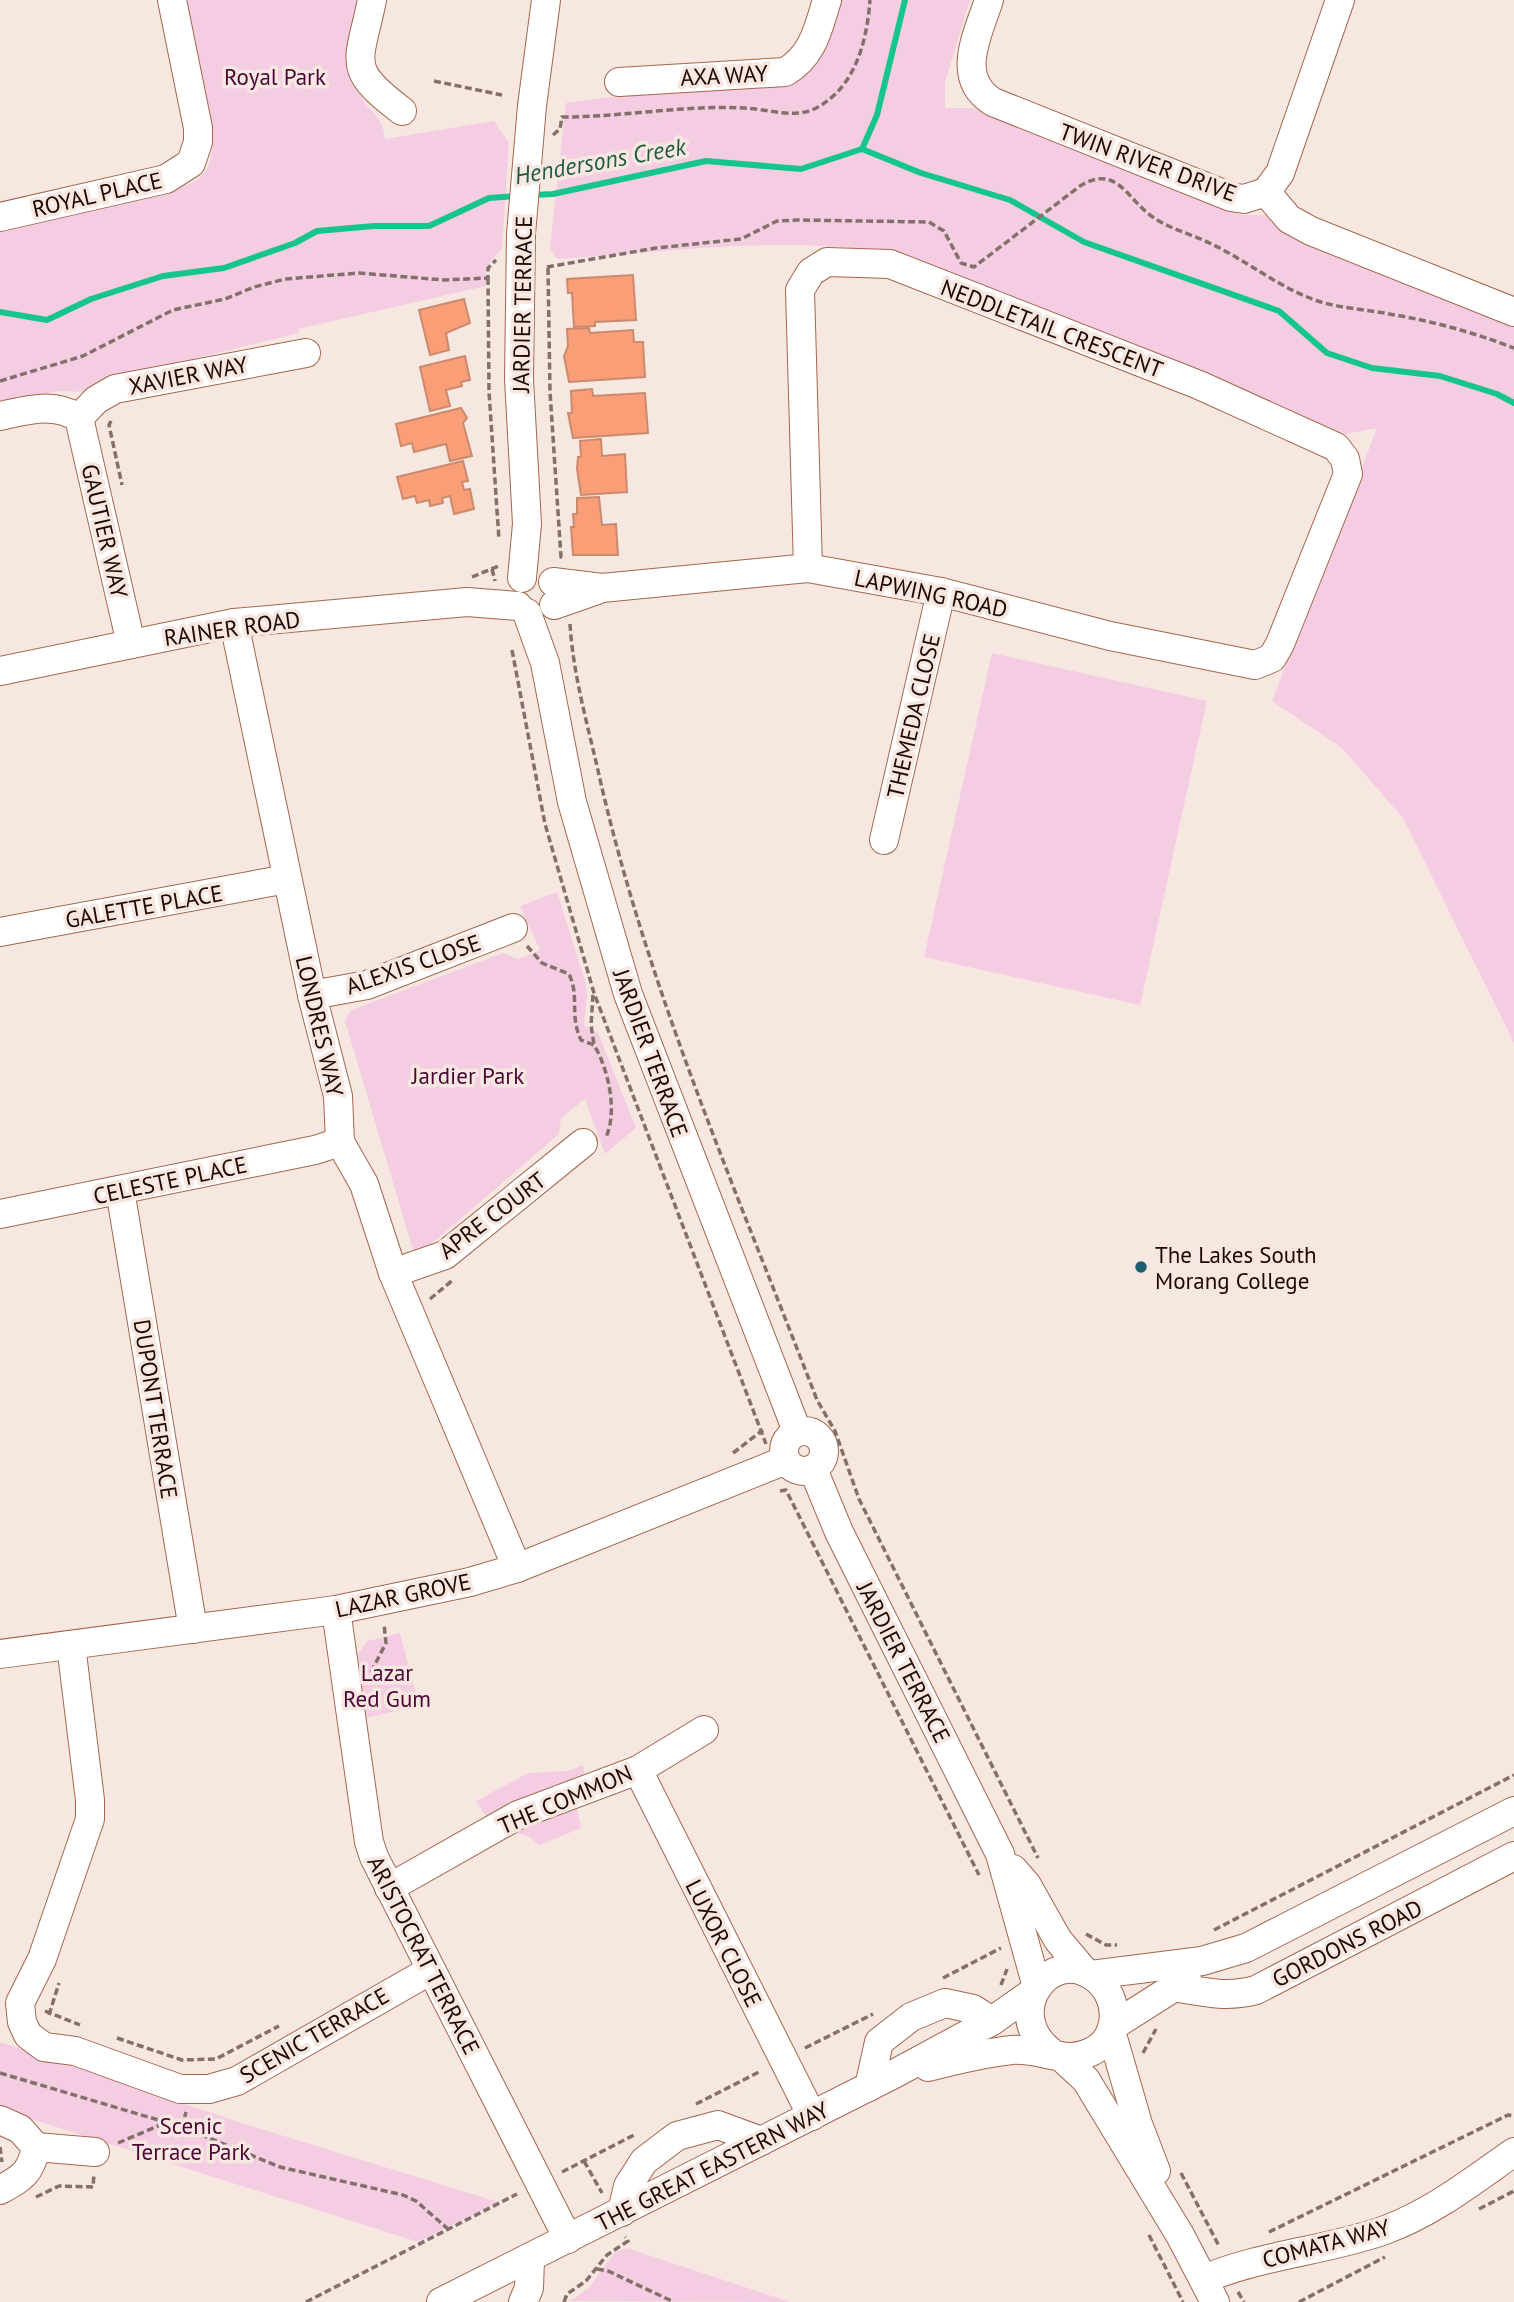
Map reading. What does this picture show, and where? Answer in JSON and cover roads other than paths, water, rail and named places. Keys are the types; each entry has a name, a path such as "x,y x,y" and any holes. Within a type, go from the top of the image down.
{"street":[{"name":"ROYAL PLACE","path":"0,217 166,179 191,163 196,156 198,128 172,0"},
{"path":"372,0 361,57 362,74 371,87 402,110"},
{"name":"JARDIER TERRACE","path":"546,0 526,162 521,242 519,379 527,524 539,591 545,663 572,802 628,994 797,1431"},
{"name":"AXA WAY","path":"619,82 785,72 796,65 814,43 827,0"},
{"name":"TWIN RIVER DRIVE","path":"989,0 970,67 974,83 984,97 1106,149 1231,197 1244,199 1266,192 1289,219 1311,231 1514,312"},
{"path":"1266,192 1280,173 1340,0"},
{"name":"NEDDLETAIL CRESCENT","path":"808,568 800,290 811,272 827,262 890,264 1199,385 1336,447 1345,459 1348,474 1280,644 1272,658 1255,665"},
{"name":"XAVIER WAY","path":"79,418 96,400 115,390 306,353"},
{"path":"0,416 38,408 62,408 79,418"},
{"name":"GAUTIER WAY","path":"79,418 131,644"},
{"name":"LAPWING ROAD","path":"539,591 603,588 808,568 941,592 1110,636 1255,665"},
{"name":"RAINER ROAD","path":"0,671 234,623 466,591 539,591"},
{"name":"THEMEDA CLOSE","path":"884,840 941,592"},
{"name":"LONDRES WAY","path":"234,623 312,995 338,1096 340,1142 364,1184 393,1273 517,1569"},
{"name":"GALETTE PLACE","path":"0,932 287,879"},
{"name":"ALEXIS CLOSE","path":"312,995 366,985 513,928"},
{"name":"CELESTE PLACE","path":"0,1214 315,1150 340,1142"},
{"name":"APRE COURT","path":"393,1273 445,1255 583,1143"},
{"name":"DUPONT TERRACE","path":"120,1190 193,1629"},
{"path":"797,1431 813,1433 822,1443 824,1455 813,1469 797,1470 786,1460 784,1446 789,1436 797,1431"},
{"name":"LAZAR GROVE","path":"0,1654 193,1629 338,1622 517,1569 786,1460"},
{"name":"JARDIER TERRACE","path":"813,1469 839,1532 1000,1854 1014,1894 1035,1990"},
{"name":"ARISTOCRAT TERRACE","path":"338,1622 369,1842 568,2239"},
{"path":"24,2016 90,1819 71,1645"},
{"name":"THE COMMON","path":"390,1888 518,1815 638,1770 704,1730"},
{"name":"LUXOR CLOSE","path":"638,1770 812,2116"},
{"name":"GORDONS ROAD","path":"1112,2029 1144,2004 1173,1987 1514,1811"},
{"name":"JARDIER TERRACE","path":"1000,1854 1038,1880 1059,1940 1088,1973"},
{"name":"GORDONS ROAD","path":"1173,1987 1217,1995 1238,1995 1256,1990 1514,1856"},
{"name":"GORDONS ROAD","path":"1088,1973 1125,1958 1202,1961 1245,1948"},
{"name":"SCENIC TERRACE","path":"24,2016 41,2027 82,2040 180,2089 209,2089 237,2081 431,1970"},
{"path":"1180,2235 1138,2124 1112,2029 1115,2011 1111,1997 1103,1984 1088,1973 1059,1972 1035,1990 1028,2020 1032,2033 1086,2080 1180,2235 1218,2269"},
{"name":"THE GREAT EASTERN WAY","path":"442,2302 894,2074 999,2017 1035,1990"},
{"path":"869,2087 879,2042 911,2017 945,2003 999,2017"},
{"path":"1056,2054 1072,2057 1096,2050 1112,2029"},
{"name":"THE GREAT EASTERN WAY","path":"894,2074 1014,2050 1056,2054"},
{"path":"0,2120 20,2129 34,2157"},
{"path":"622,2212 628,2186 644,2161 677,2136 718,2125 761,2141"},
{"path":"34,2157 95,2152"},
{"name":"COMATA WAY","path":"1218,2269 1385,2230 1449,2196 1514,2152"},
{"path":"0,2190 25,2177 34,2157"},
{"path":"523,2302 529,2288 530,2259"}],"waterway":[{"name":"Hendersons Creek","path":"533,195 553,194 706,161 801,169 862,149 877,115 905,0"},
{"path":"862,149 921,173 1010,200 1084,242 1279,311 1327,353 1372,368 1440,376 1497,394 1514,403"},
{"name":"Hendersons Creek","path":"0,312 47,320 91,299 163,276 224,268 295,243 317,231 374,226 429,226 489,198 518,196"}],"place":[{"name":"The Lakes South Morang College","path":"1141,1267"}],"park label":[{"name":"Royal Park","path":"275,76"},
{"name":"Jardier Park","path":"468,1075"},
{"name":"Lazar Red Gum","path":"387,1685"},
{"name":"Scenic Terrace Park","path":"191,2138"}]}
